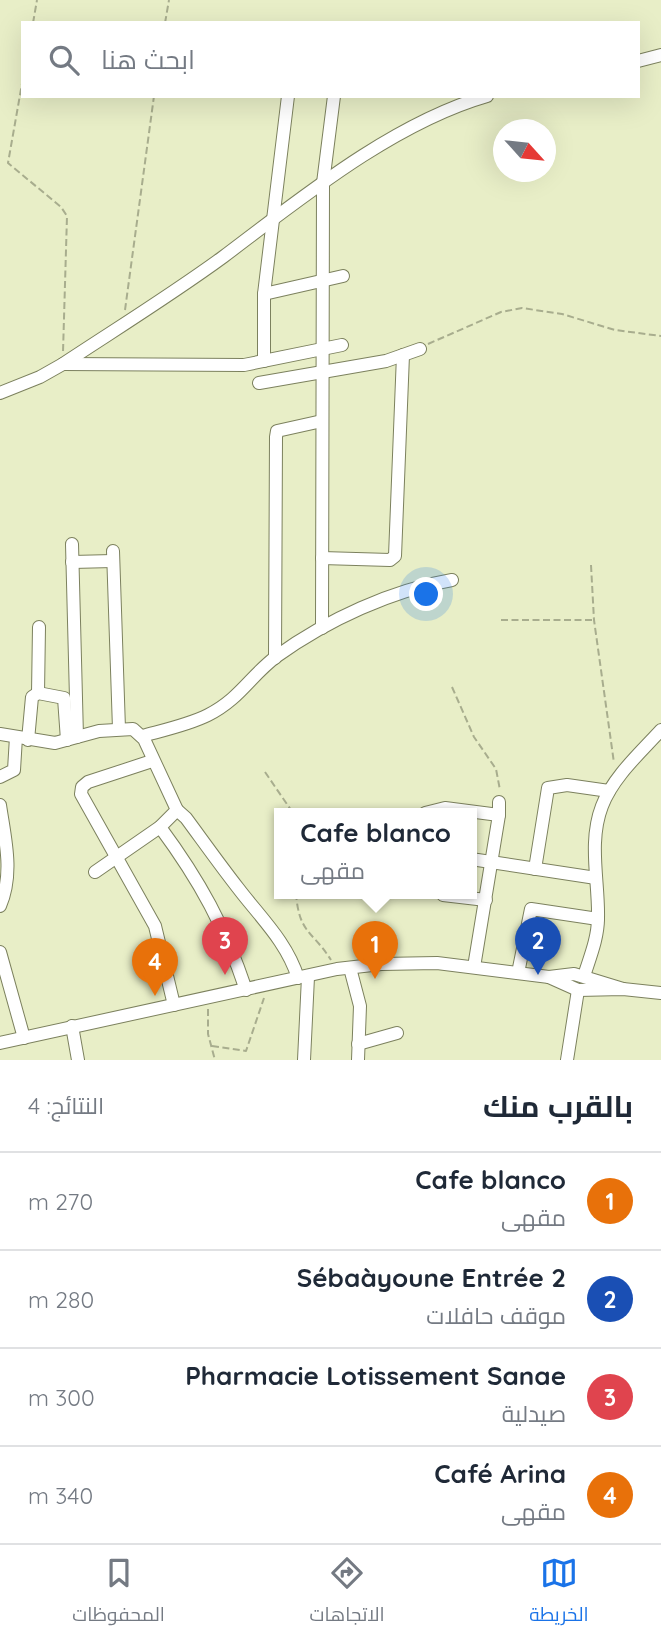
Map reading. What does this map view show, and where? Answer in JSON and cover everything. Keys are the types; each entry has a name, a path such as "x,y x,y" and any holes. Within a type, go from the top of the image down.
{"street":[{"path":"640,60 661,55"},
{"path":"264,361 264,294 288,98"},
{"path":"322,628 323,183 334,98"},
{"path":"0,393 63,364 221,258 323,183 432,117 482,98"},
{"path":"264,294 343,276"},
{"path":"63,364 244,365 342,345"},
{"path":"259,383 403,355 420,349"},
{"path":"322,558 390,559 395,556 403,355"},
{"path":"275,658 277,431 322,421"},
{"path":"72,544 72,739"},
{"path":"72,562 113,556 119,729"},
{"path":"142,736 209,715 242,692 275,658 322,628 396,595 452,580"},
{"path":"38,693 39,627"},
{"path":"0,777 13,771 32,697 38,693 64,698 72,739"},
{"path":"0,734 47,744 119,729 134,729 142,736 177,810 270,925 303,978 304,1060"},
{"path":"584,975 595,942 598,919 597,825 612,786 661,730"},
{"path":"152,761 82,787 85,802 118,856 155,926 174,1005"},
{"path":"535,869 548,788 559,784 612,786"},
{"path":"0,804 9,875 0,906"},
{"path":"474,967 499,808 477,810"},
{"path":"95,872 160,827 177,810"},
{"path":"160,827 215,910 229,940 246,990"},
{"path":"477,860 596,878"},
{"path":"477,899 486,900"},
{"path":"518,972 531,909 598,919"},
{"path":"0,952 24,1038"},
{"path":"0,1043 344,969 407,962 549,977 578,990 623,989 661,993"},
{"path":"344,969 360,1006 358,1060"},
{"path":"549,977 584,975 623,989"},
{"path":"567,1060 578,990"},
{"path":"72,1026 78,1060"},
{"path":"358,1044 397,1033"}],"path":[{"path":"33,21 37,0"},
{"path":"165,21 169,0"},
{"path":"21,89 8,163 61,207 67,216 63,364"},
{"path":"126,321 126,298 154,98"},
{"path":"420,349 446,334 522,308 562,314 615,330 661,336"},
{"path":"591,565 594,620 606,692 612,786"},
{"path":"501,620 594,620"},
{"path":"452,687 474,737 496,769 501,785 499,808"},
{"path":"265,772 290,808"},
{"path":"297,899 304,930 344,969"},
{"path":"212,1046 246,1051 253,1026 265,1003 263,987"},
{"path":"209,998 208,1034 215,1060"}],"place":[{"name":"Pharmacie Lotissement Sanae","path":"225,975"},
{"name":"Sébaàyoune Entrée 2","path":"538,975"},
{"name":"Cafe blanco","path":"375,979"},
{"name":"Café Arina","path":"155,996"}]}
